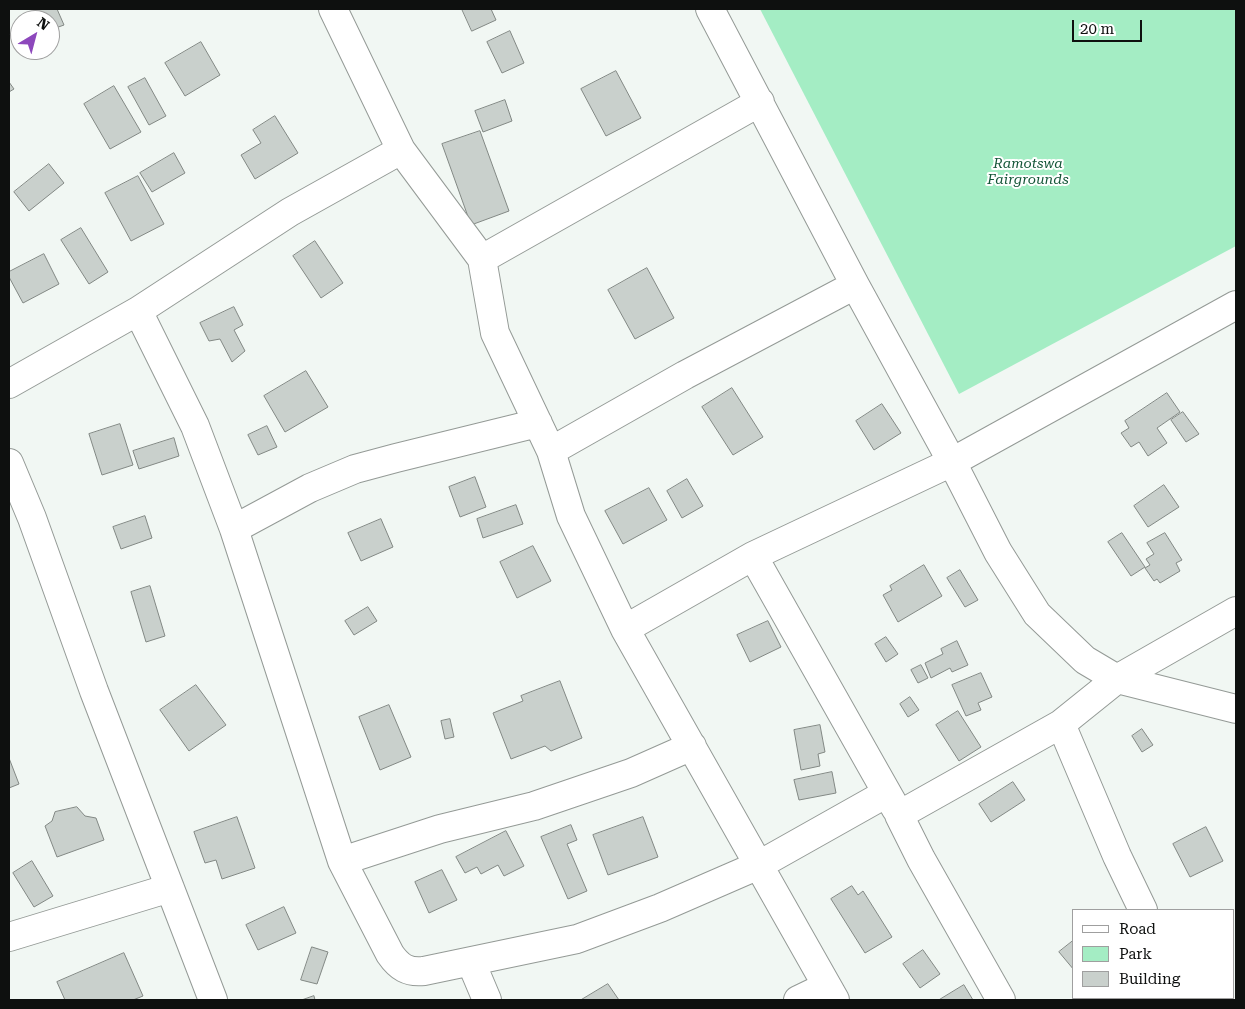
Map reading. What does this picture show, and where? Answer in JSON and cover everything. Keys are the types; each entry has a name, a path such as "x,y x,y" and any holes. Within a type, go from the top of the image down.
{"street":[{"path":"333,9 400,150 482,259 494,333 551,451 571,516 625,629 831,993 798,1000"},
{"path":"710,9 855,285 952,462 998,552 1037,614 1085,660 1117,678 1236,709"},
{"path":"482,259 760,102"},
{"path":"9,384 138,311 290,212 400,150"},
{"path":"551,451 685,375 855,285"},
{"path":"625,629 753,556 952,462 1236,305"},
{"path":"138,311 195,426 234,528 342,861 390,954 397,964 405,970 414,972 471,962 577,939 660,908 893,804 1061,724 1117,678 1236,611"},
{"path":"234,528 310,488 355,469 538,423"},
{"path":"9,462 32,518 94,691 213,1000"},
{"path":"753,556 893,804 1000,1000"},
{"path":"1061,724 1117,856 1143,909"},
{"path":"342,861 440,829 534,806 631,773 692,746"},
{"path":"9,937 170,888"},
{"path":"471,962 487,1000"}],"green space":[{"name":"Ramotswa Fairgrounds","path":"760,9 1236,9 1236,246 959,394"}],"building":[{"path":"34,9 57,10 34,10"},
{"path":"462,9 491,9 496,20 472,31"},
{"path":"60,16 64,25 60,26"},
{"path":"510,31 524,63 502,73 487,42"},
{"path":"201,42 220,75 185,96 165,63"},
{"path":"616,71 641,118 606,136 581,89"},
{"path":"145,78 166,116 149,125 128,87"},
{"path":"9,82 14,89 9,92"},
{"path":"114,86 141,132 110,149 84,104"},
{"path":"505,100 512,121 483,132 475,111"},
{"path":"275,116 298,153 255,179 241,155 261,143 253,130"},
{"path":"480,131 509,211 471,225 442,144"},
{"path":"174,153 185,173 152,192 140,173"},
{"path":"49,164 64,183 29,211 14,192"},
{"path":"138,176 164,224 131,241 105,193"},
{"path":"81,228 108,272 89,284 61,240"},
{"path":"315,241 343,283 321,298 293,256"},
{"path":"44,254 59,284 23,303 9,277 9,272"},
{"path":"647,268 674,318 635,339 608,290"},
{"path":"234,307 243,325 234,330 245,351 232,362 220,339 209,341 200,323"},
{"path":"306,371 328,407 285,432 264,396"},
{"path":"732,388 763,437 733,455 702,407"},
{"path":"1167,393 1180,412 1157,428 1167,443 1148,456 1139,442 1131,447 1121,433 1129,428 1125,421"},
{"path":"882,404 901,433 874,450 856,421"},
{"path":"1183,412 1199,434 1186,442 1171,420"},
{"path":"120,424 133,465 102,475 89,434"},
{"path":"267,426 277,447 258,455 248,435"},
{"path":"174,438 179,456 139,469 133,451"},
{"path":"475,477 486,507 460,517 449,487"},
{"path":"687,479 703,506 682,518 667,491"},
{"path":"1164,485 1179,507 1148,527 1134,506"},
{"path":"649,488 667,520 623,544 605,511"},
{"path":"516,505 523,524 483,538 477,519"},
{"path":"145,516 152,538 121,549 113,527"},
{"path":"381,519 393,547 361,561 348,533"},
{"path":"1122,533 1145,567 1131,576 1108,542"},
{"path":"1165,533 1182,560 1176,563 1180,571 1160,583 1157,579 1154,581 1145,568 1150,565 1146,559 1154,554 1147,543"},
{"path":"533,546 551,581 517,598 500,562"},
{"path":"924,565 942,596 898,622 883,595 892,590 890,586"},
{"path":"960,570 978,600 965,607 947,578"},
{"path":"150,586 165,636 146,642 131,592"},
{"path":"368,607 377,621 354,635 345,621"},
{"path":"768,621 781,647 750,662 737,635"},
{"path":"886,637 898,654 886,662 875,644"},
{"path":"957,641 968,665 952,672 950,668 931,678 925,663 943,654 941,649"},
{"path":"921,665 928,678 918,683 911,670"},
{"path":"981,673 992,697 978,703 981,710 966,716 952,685"},
{"path":"560,681 582,738 551,751 545,746 511,759 493,713 523,701 521,696"},
{"path":"196,685 226,725 189,751 160,710"},
{"path":"910,697 919,710 908,717 900,704"},
{"path":"389,705 411,757 380,770 359,717"},
{"path":"958,711 981,747 959,761 936,725"},
{"path":"450,719 454,737 445,739 441,721"},
{"path":"820,725 825,752 818,754 820,766 801,770 794,730"},
{"path":"1142,729 1153,745 1142,752 1132,736"},
{"path":"9,758 19,784 9,788"},
{"path":"832,772 836,793 799,800 794,780"},
{"path":"1013,782 1025,800 991,822 979,804"},
{"path":"77,807 85,816 96,818 104,840 57,857 45,826 52,821 55,812"},
{"path":"237,817 255,868 222,879 216,860 205,863 194,832"},
{"path":"643,817 658,857 608,875 593,835"},
{"path":"571,825 577,840 567,844 587,891 568,899 541,837"},
{"path":"1206,827 1223,861 1190,877 1173,844"},
{"path":"506,831 524,866 504,876 498,865 481,874 477,867 465,873 456,857"},
{"path":"32,861 53,896 34,907 13,873"},
{"path":"442,870 457,900 429,913 415,882"},
{"path":"852,886 858,895 863,891 892,937 865,953 831,899"},
{"path":"284,907 296,933 258,950 246,925"},
{"path":"1072,942 1072,968 1059,952"},
{"path":"312,947 328,952 317,984 301,980"},
{"path":"923,950 940,974 920,988 903,964"},
{"path":"124,953 143,996 133,1000 65,1000 57,982"},
{"path":"608,984 619,1000 581,1000"},
{"path":"964,985 973,1000 939,1000"},
{"path":"314,996 315,1000 302,1000"}]}
